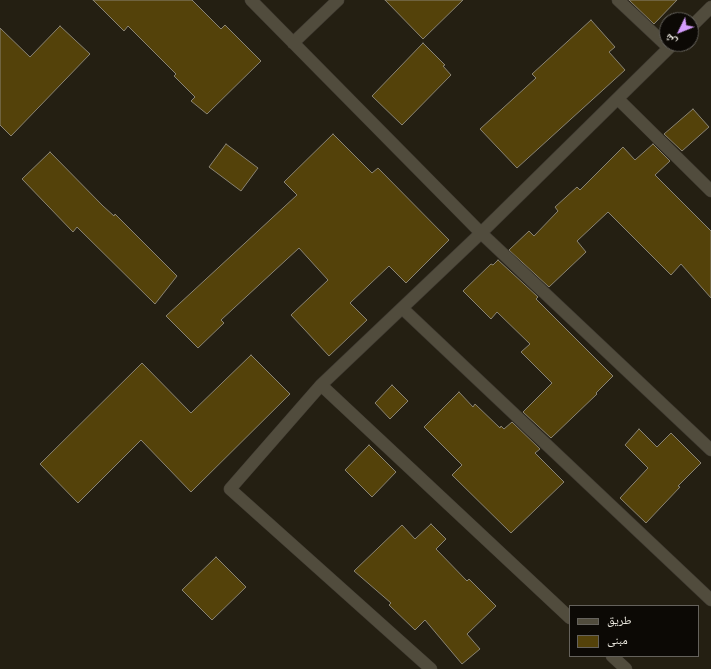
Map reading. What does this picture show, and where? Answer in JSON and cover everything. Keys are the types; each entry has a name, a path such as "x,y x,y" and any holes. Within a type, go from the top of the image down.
{"street":[{"path":"251,0 481,233 711,450"},
{"path":"293,43 338,0"},
{"path":"618,0 659,36"},
{"path":"699,19 711,7"},
{"path":"431,669 230,489 321,385 481,233 665,52"},
{"path":"618,99 711,191"},
{"path":"402,308 711,600"},
{"path":"321,385 569,617"},
{"path":"613,657 626,669"}],"building":[{"path":"93,0 192,0 221,29 225,25 261,61 207,114 191,101 195,97 174,76 176,74 128,26 124,31"},
{"path":"385,0 463,0 423,39"},
{"path":"629,0 677,0 666,12 659,12 659,19 654,24"},
{"path":"591,20 615,47 609,52 625,70 517,168 480,129 536,78 532,74"},
{"path":"60,26 90,54 11,136 0,125 0,28 30,57"},
{"path":"423,43 445,65 443,66 451,75 402,125 372,96"},
{"path":"693,109 709,127 682,151 664,134"},
{"path":"333,134 372,173 378,168 449,240 406,283 389,266 350,303 367,320 329,356 291,315 328,280 299,248 221,320 224,323 198,348 166,316 297,195 284,182"},
{"path":"226,144 258,168 241,191 209,167"},
{"path":"653,144 670,161 655,175 711,231 711,298 681,264 671,275 608,212 577,241 586,252 549,287 509,250 529,231 534,236 558,211 555,207 577,187 580,190 623,147 635,160"},
{"path":"50,152 103,206 114,216 115,214 177,276 155,304 77,227 73,232 22,179"},
{"path":"498,260 538,297 536,299 613,376 596,393 597,394 551,438 523,412 552,383 521,352 530,344 497,312 491,319 463,291 491,264 493,265"},
{"path":"251,355 290,394 191,492 141,440 78,503 40,464 142,363 191,413"},
{"path":"392,385 408,401 390,419 375,403"},
{"path":"459,392 473,407 475,404 500,428 501,426 504,429 512,422 540,449 535,453 564,482 511,533 452,475 462,465 424,427"},
{"path":"639,429 657,447 671,433 701,463 678,486 680,487 646,523 620,498 648,468 625,445"},
{"path":"369,445 396,472 372,497 345,470"},
{"path":"431,524 446,539 436,549 467,581 469,579 496,606 467,634 480,649 462,664 425,620 415,630 389,605 391,603 354,571 402,525 415,539"},
{"path":"216,557 246,587 212,620 182,590"}]}
